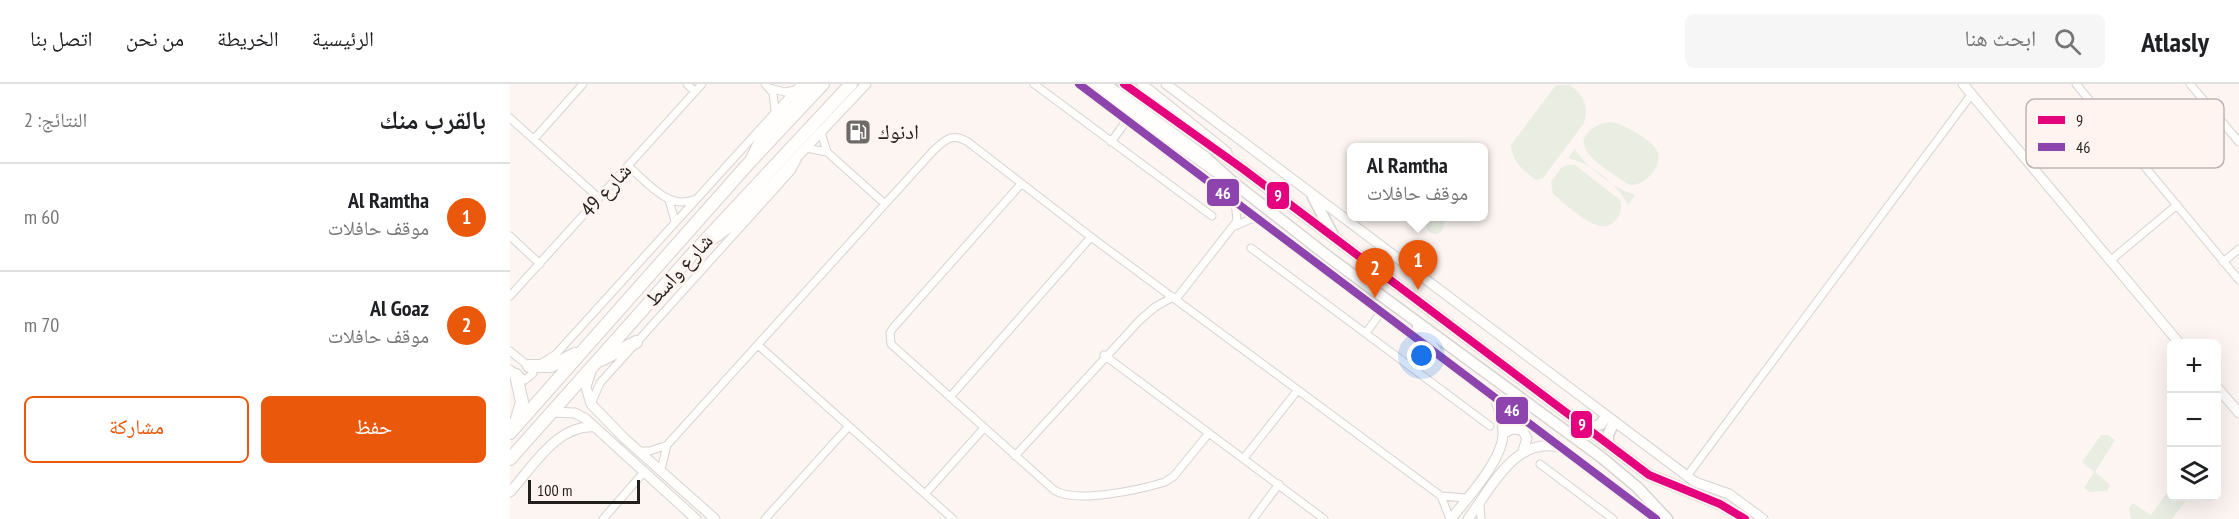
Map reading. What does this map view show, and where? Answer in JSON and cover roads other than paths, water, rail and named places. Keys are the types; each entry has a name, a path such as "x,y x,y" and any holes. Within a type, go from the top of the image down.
{"highway":[{"name":"شارع واسط","path":"511,431 748,164 824,84"},
{"name":"شارع واسط","path":"510,459 695,251 851,84"},
{"path":"594,363 636,342"},
{"path":"527,365 551,366 586,347"},
{"path":"511,431 522,402 513,372"}],"main road":[{"path":"1105,84 1204,156 1234,183 1413,320 1601,457 1637,487 1667,519"},
{"path":"1124,84 1243,169 1656,479 1710,499 1745,519"},
{"path":"1314,197 1326,222 1341,244"},
{"path":"1413,320 1436,351"},
{"path":"1588,430 1610,419"},
{"path":"1608,444 1610,419"}],"street":[{"path":"534,139 583,84"},
{"path":"687,84 695,92"},
{"name":"شارع 49","path":"510,296 702,84"},
{"path":"527,365 541,363 556,354 801,84"},
{"path":"748,164 761,137 810,84"},
{"path":"695,251 733,225 866,84"},
{"path":"1034,84 1212,216"},
{"path":"1079,84 1656,519"},
{"path":"1092,84 1217,174 1234,183"},
{"path":"1142,84 1193,123 1243,169"},
{"path":"1166,84 1695,482 1729,494 1763,519"},
{"path":"1963,84 2026,159"},
{"path":"2076,84 2089,99"},
{"path":"2190,84 2203,99"},
{"path":"767,86 779,92 795,90"},
{"path":"767,86 775,99 776,111"},
{"path":"1687,476 1971,94"},
{"path":"1120,105 1127,120"},
{"path":"510,118 599,198"},
{"path":"1112,142 1127,120"},
{"path":"2224,124 2239,142"},
{"path":"821,132 827,152 885,204"},
{"path":"639,451 650,451 667,445 938,146 951,136 968,142 1091,237 1441,496 1466,498"},
{"path":"802,151 827,152"},
{"path":"591,404 600,383 791,171 802,151"},
{"path":"628,166 669,200 681,203 694,200"},
{"path":"2033,168 2177,339"},
{"path":"2146,168 2239,280"},
{"path":"1021,184 890,333 891,344 1060,494 1082,497 1170,480 1209,433"},
{"path":"669,200 675,221"},
{"path":"1015,456 1104,356 1147,313 1175,298 1233,227 1237,216 1235,201"},
{"path":"2111,260 2177,205"},
{"path":"1233,227 1251,219 1261,219"},
{"path":"510,236 540,264"},
{"path":"950,397 1091,237"},
{"path":"1251,248 1490,426"},
{"path":"2223,262 2239,249"},
{"path":"1366,333 1381,312"},
{"path":"758,345 953,519"},
{"path":"510,351 533,373 529,379 523,380 513,372"},
{"path":"1104,356 1324,519"},
{"path":"594,363 586,387 591,404 616,431 715,519"},
{"path":"510,394 513,372"},
{"path":"1244,458 1297,391"},
{"path":"2221,391 2239,413"},
{"path":"1450,519 1496,457 1504,434 1494,395"},
{"path":"551,412 575,413 596,429 696,519"},
{"path":"510,492 560,437 576,428 596,429 605,425 616,431"},
{"path":"765,519 849,426"},
{"path":"926,494 984,428"},
{"path":"1468,519 1522,452 1527,438 1522,430 1512,429 1504,434"},
{"path":"661,470 667,445"},
{"path":"1522,452 1545,445 1560,447"},
{"path":"1540,464 1613,519"},
{"path":"603,519 644,472"},
{"path":"1253,519 1279,484"},
{"path":"1441,496 1450,519"},
{"path":"1480,503 1480,519"}],"place":[{"name":"ادنوك","path":"858,132"},
{"name":"Al Ramtha","path":"1418,290"},
{"name":"Al Goaz","path":"1375,298"}]}
